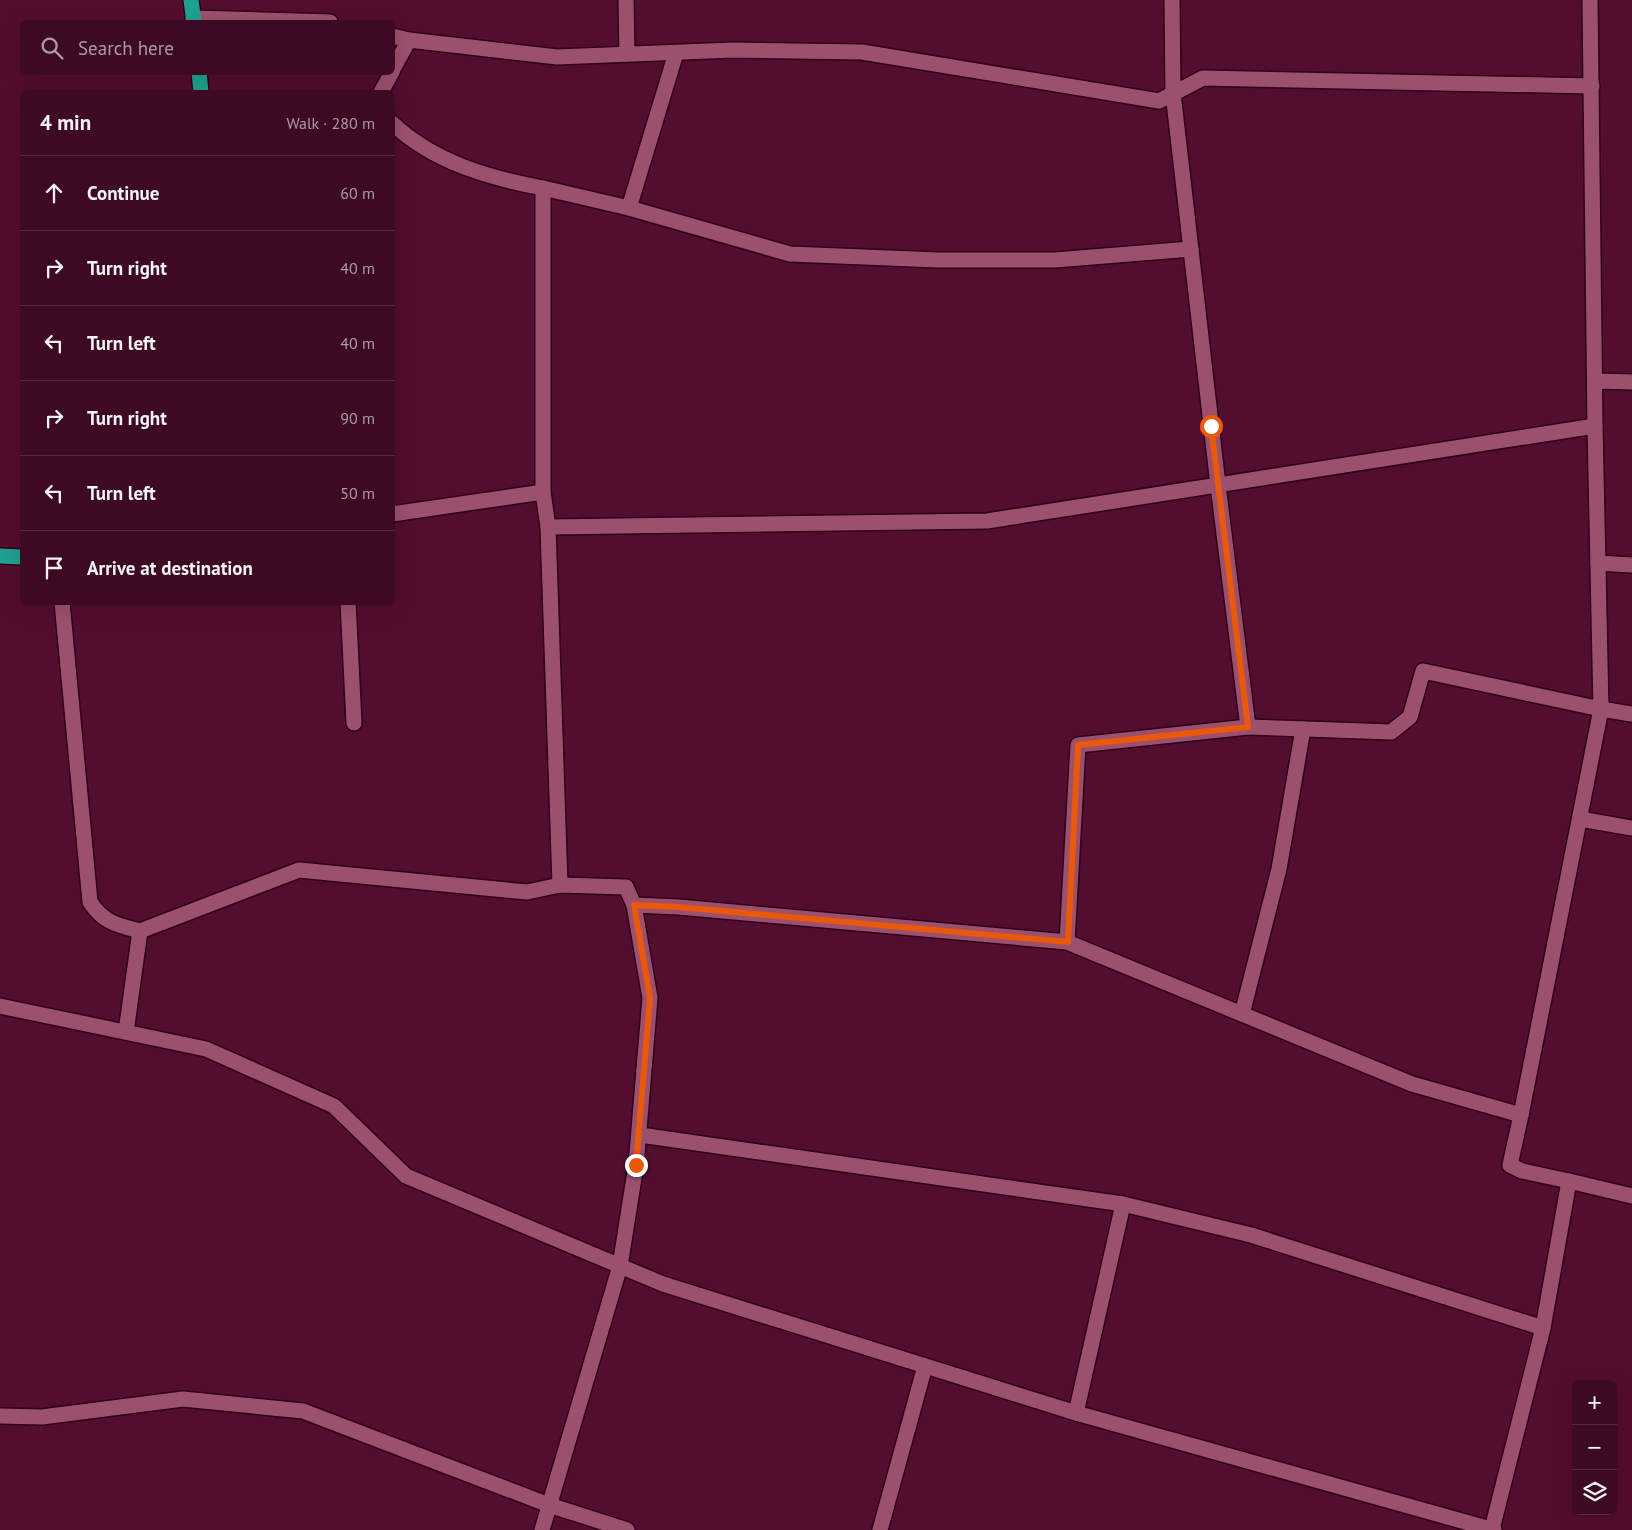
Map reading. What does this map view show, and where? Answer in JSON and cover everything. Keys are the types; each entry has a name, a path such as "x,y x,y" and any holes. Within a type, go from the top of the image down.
{"highway":[{"path":"191,0 193,20"},
{"path":"199,75 201,90"},
{"path":"0,556 20,556"}],"street":[{"path":"626,0 627,54"},
{"path":"1172,0 1173,93 1248,727"},
{"path":"1590,0 1595,426 1601,709 1510,1165 1522,1171 1632,1196"},
{"path":"395,37 409,40 557,57 734,50 862,52 1159,100 1203,78 1592,86"},
{"path":"395,66 409,40"},
{"path":"629,208 676,53"},
{"path":"382,90 390,75"},
{"path":"395,125 405,135 445,160 508,182 629,208 790,254 938,260 1055,260 1191,248"},
{"path":"543,188 543,492 548,527 560,885"},
{"path":"1595,381 1632,382"},
{"path":"548,527 987,521 1595,426"},
{"path":"395,514 543,492"},
{"path":"1598,563 1632,564"},
{"path":"62,605 90,902 97,913 111,923 140,931 299,870 527,892 560,885 626,887 634,905 650,998 640,1135 620,1266 542,1530"},
{"path":"348,605 354,723"},
{"path":"1068,942 1078,745 1248,727 1391,732 1410,717 1423,671 1632,714"},
{"path":"1242,1014 1279,870 1303,729"},
{"path":"1580,819 1632,828"},
{"path":"634,905 678,907 1068,942 1412,1084 1521,1115"},
{"path":"126,1032 140,931"},
{"path":"0,1006 206,1049 334,1106 406,1176 663,1284 1076,1413 1493,1529 1544,1328 1569,1181"},
{"path":"640,1135 1123,1204 1251,1235 1544,1328"},
{"path":"1076,1413 1123,1204"},
{"path":"880,1530 925,1366"},
{"path":"0,1416 42,1417 183,1399 303,1411 550,1506 627,1530"}],"route":[{"path":"636,1165 650,998 634,905 678,907 1068,942 1078,745 1248,727 1211,426"}]}
